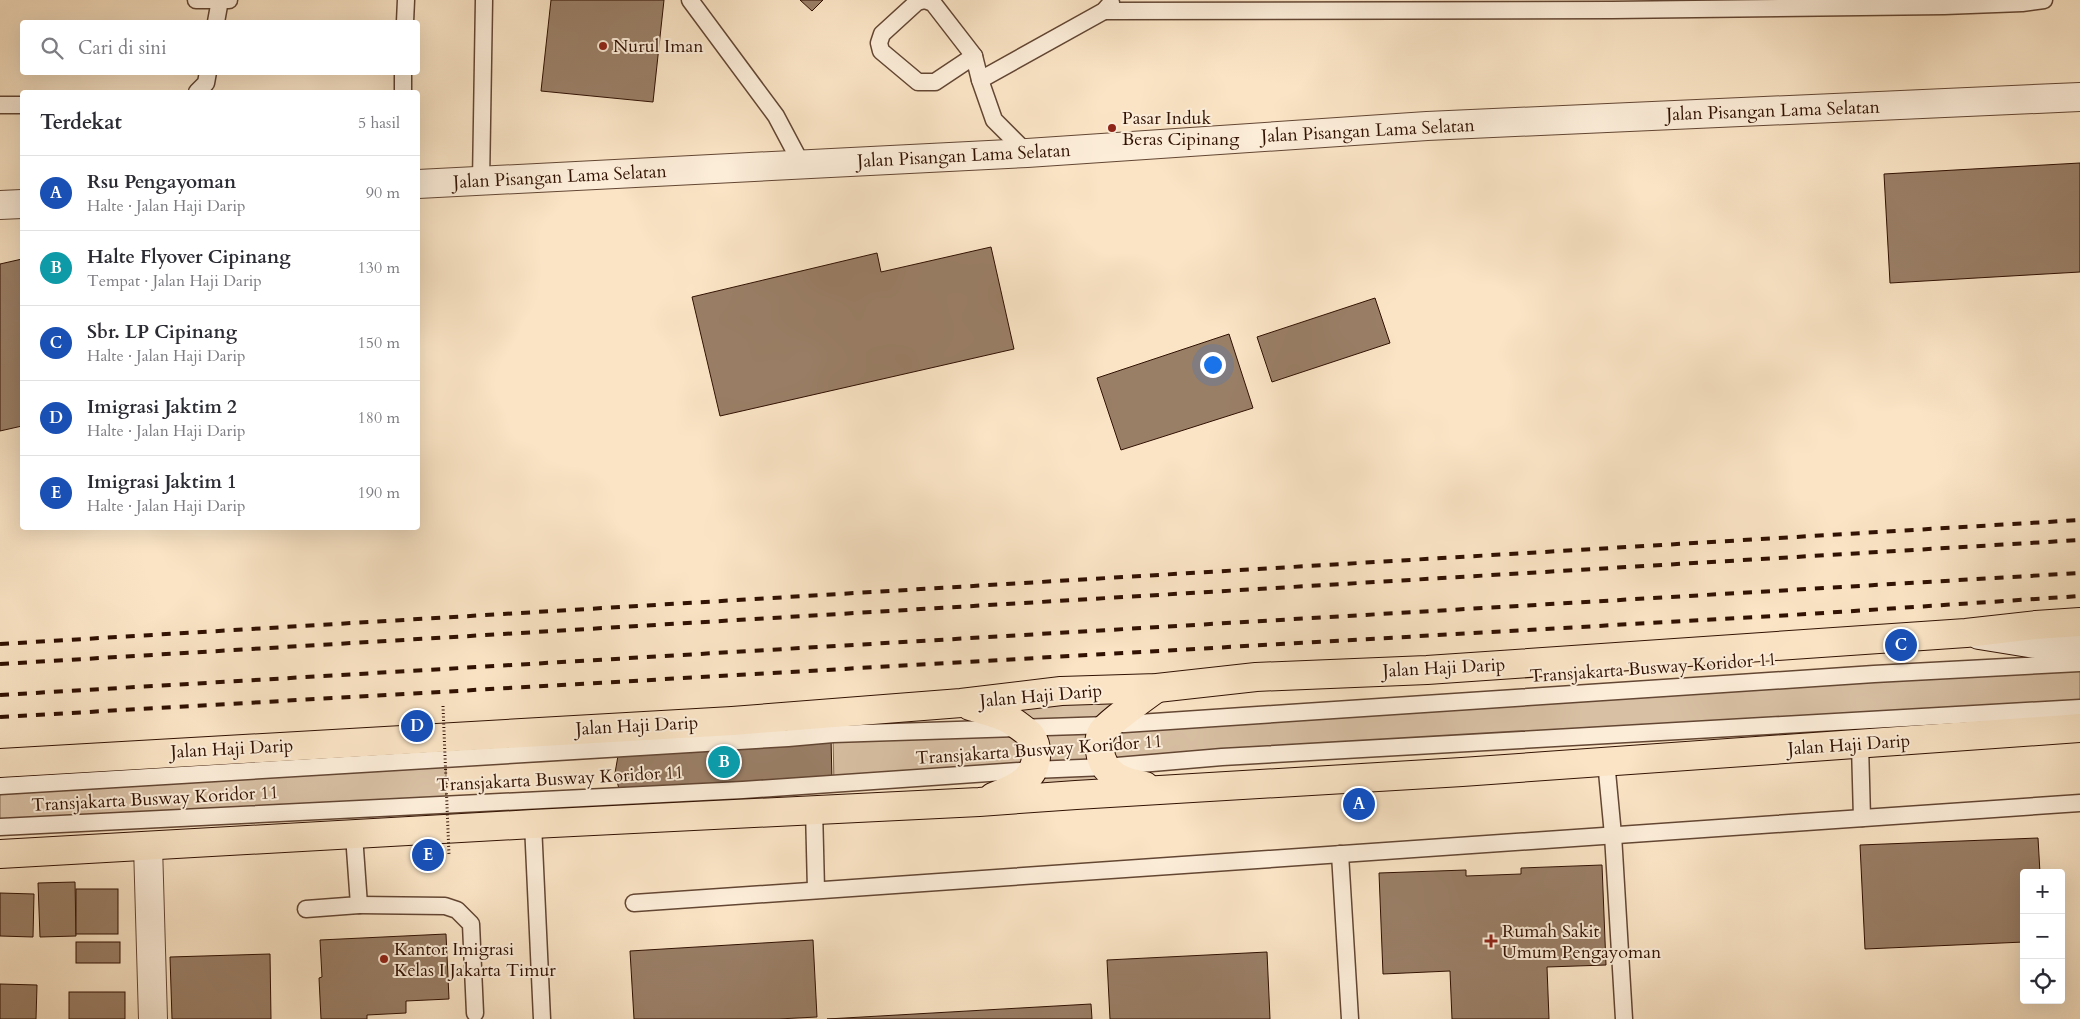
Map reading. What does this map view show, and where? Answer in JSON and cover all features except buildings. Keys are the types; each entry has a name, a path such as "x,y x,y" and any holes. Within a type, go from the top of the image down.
{"main road":[{"path":"1966,633 2080,622"},
{"name":"Jalan Haji Darip","path":"0,763 732,721 961,703 1061,691 1157,688 1256,678 1427,670 1966,633"},
{"path":"1157,688 1102,731 1099,743 1100,756 1105,767 1114,776 1125,782 1166,790"},
{"path":"961,703 1009,719 1030,734 1036,745 1036,758 1033,770 1026,780 1015,788 979,802"},
{"name":"Jalan Haji Darip","path":"0,854 814,809 979,802 1860,745 2080,728"}],"street":[{"name":"Jalan Pisangan Lama Selatan","path":"420,184 802,165 1427,126 2080,97"},
{"path":"0,205 20,204"},
{"name":"Jalan Haji Darip","path":"1966,633 2061,648 2080,649"},
{"path":"148,846 153,1019"}],"lane":[{"path":"196,0 229,0"},
{"path":"216,20 220,0"},
{"path":"405,20 406,0"},
{"path":"481,182 484,0"},
{"path":"690,0 776,116 802,165"},
{"path":"974,56 935,82 918,82 881,51 879,42 882,34 917,2 924,0 933,3 974,56 994,120 1027,152"},
{"path":"980,80 1109,5 1944,6 2022,3 2044,0"},
{"path":"199,90 206,83 207,75"},
{"path":"403,75 403,90"},
{"path":"0,105 20,105"},
{"name":"Transjakarta Busway Koridor 11","path":"0,786 833,734 1110,725 1854,675 2080,663"},
{"name":"Transjakarta Busway Koridor 11","path":"0,827 655,795 1105,767 1242,756 2080,708"},
{"path":"1860,745 1862,818"},
{"path":"1606,761 1613,835 1624,1019"},
{"path":"634,903 2080,803"},
{"path":"814,809 816,890"},
{"path":"533,824 542,1019"},
{"path":"354,835 359,905"},
{"path":"1340,854 1350,1019"},
{"path":"306,909 359,905 445,906 457,910 471,924 475,1013"}],"path":[{"path":"444,706 449,855"}],"shaded area":[{"path":"2080,662 2080,708 1143,764 1125,782 979,802 1032,770 834,784 833,734 1019,729 961,703 1157,688 1120,717"},
{"path":"446,759 446,804 0,827 0,786"}],"railway":[{"path":"0,644 2080,520"},
{"path":"0,664 2080,540"},
{"path":"0,695 2080,573"},
{"path":"0,717 1808,614 2080,596"}],"place":[{"name":"Nurul Iman","path":"603,46"},
{"name":"Pasar Induk Beras Cipinang","path":"1112,128"},
{"name":"Sbr. LP Cipinang","path":"1901,645"},
{"name":"Imigrasi Jaktim 2","path":"417,726"},
{"name":"Halte Flyover Cipinang","path":"724,762"},
{"name":"Rsu Pengayoman","path":"1359,804"},
{"name":"Imigrasi Jaktim 1","path":"428,855"},
{"name":"Rumah Sakit Umum Pengayoman","path":"1491,941"},
{"name":"Kantor Imigrasi Kelas I Jakarta Timur","path":"384,959"}]}
